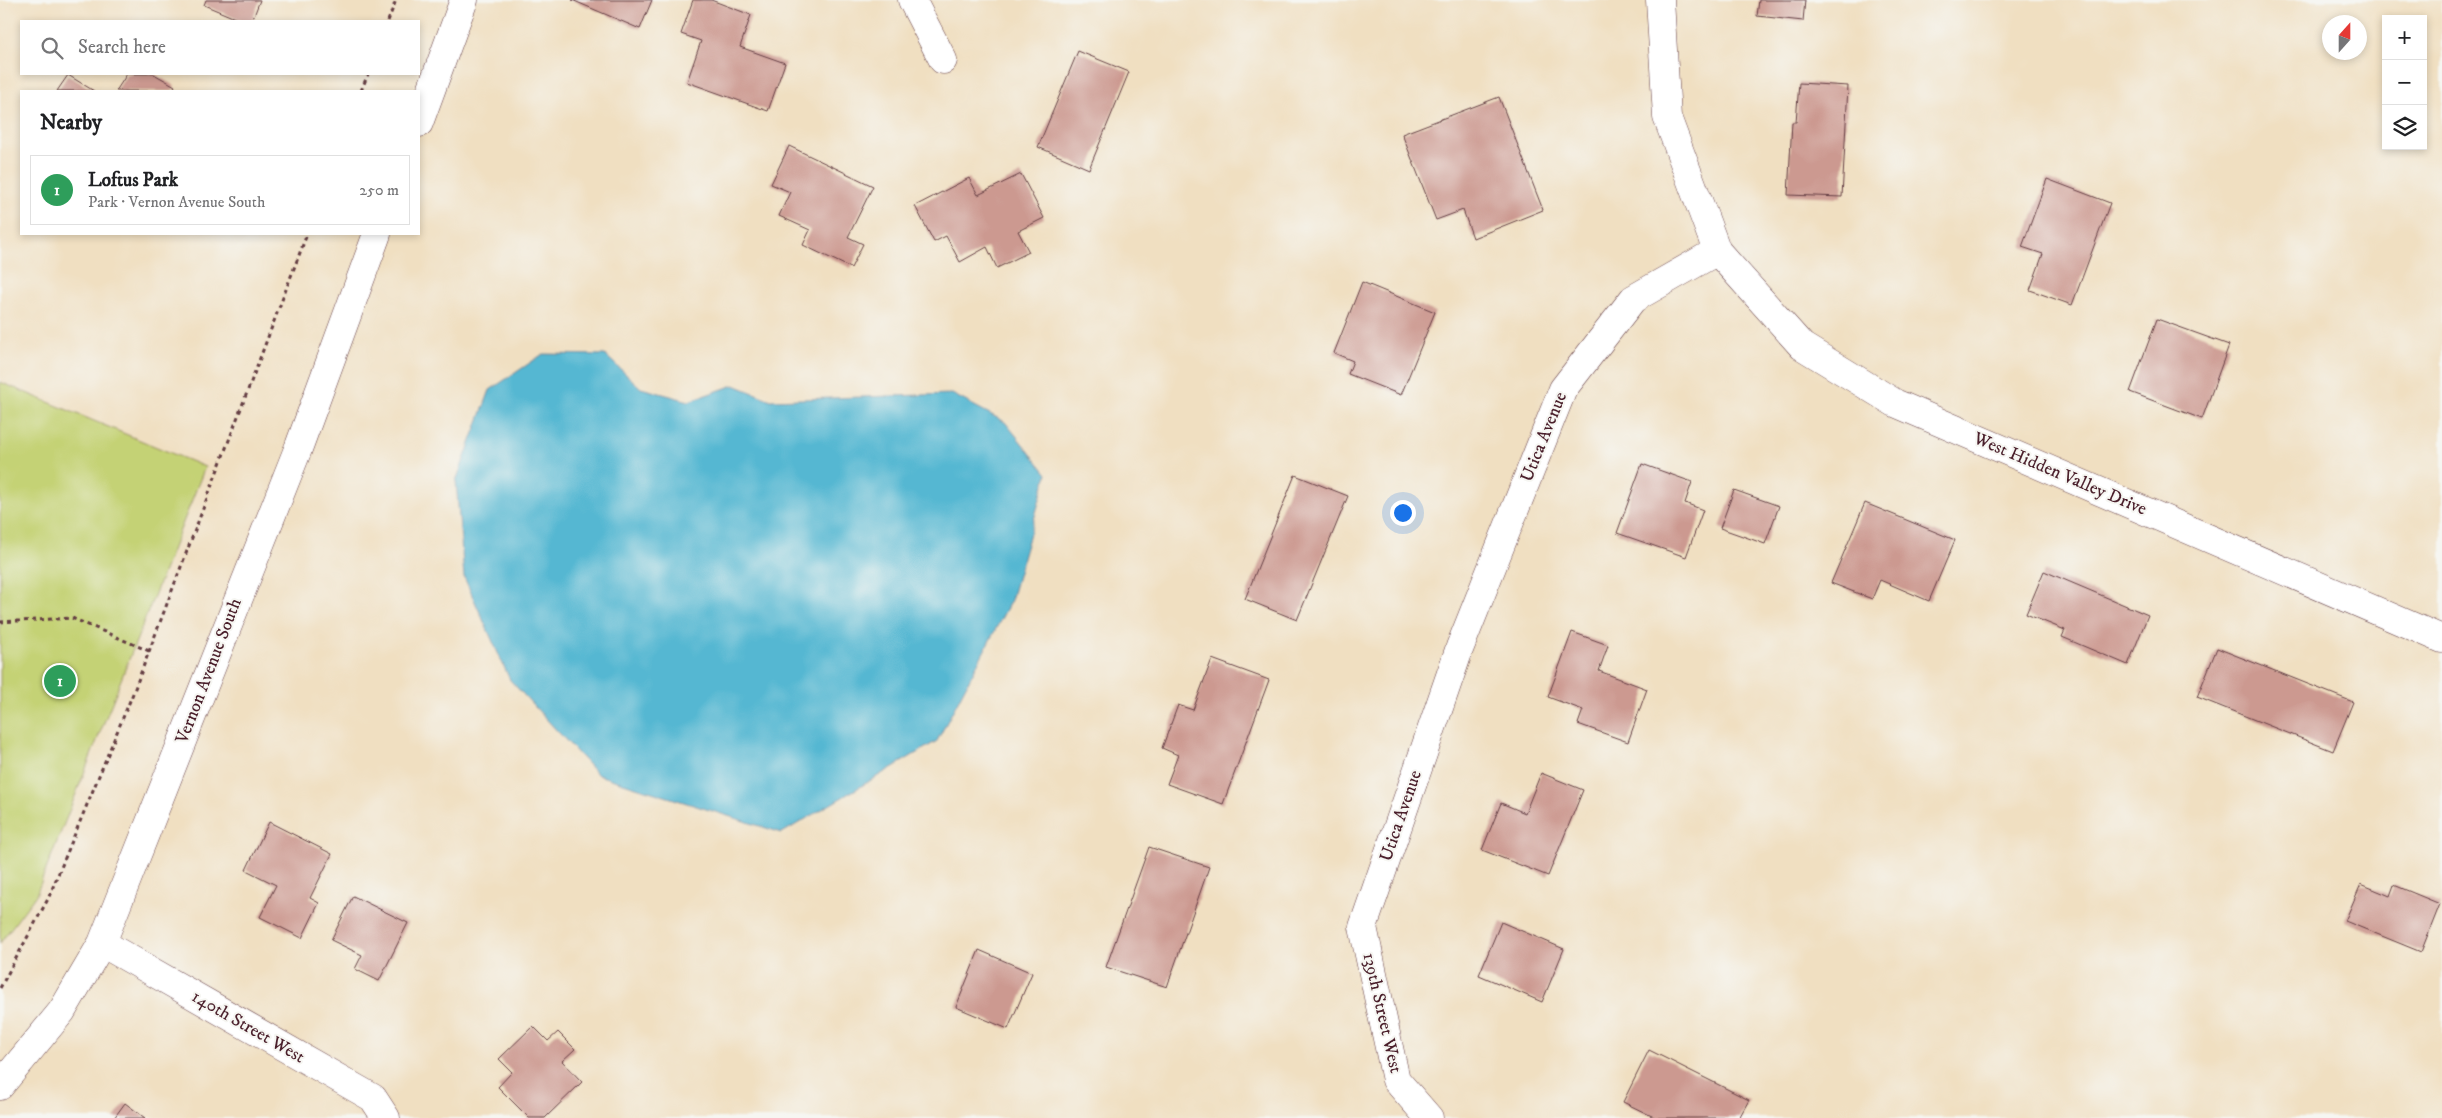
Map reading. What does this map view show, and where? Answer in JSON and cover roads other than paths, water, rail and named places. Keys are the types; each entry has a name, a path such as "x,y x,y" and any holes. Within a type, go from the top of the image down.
{"street":[{"path":"420,120 464,0"},
{"path":"912,0 943,60"},
{"path":"1660,0 1667,117 1717,251"},
{"name":"Vernon Avenue South","path":"0,1086 62,1011 102,943 298,449 377,235"},
{"name":"West Hidden Valley Drive","path":"1717,251 1802,346 1895,403 2442,639"},
{"name":"Utica Avenue","path":"1363,927 1460,647 1562,389 1633,300 1717,251"},
{"name":"139th Street West","path":"1363,927 1396,1080 1429,1118"},
{"name":"140th Street West","path":"102,943 373,1098 386,1118"}],"water":[{"path":"543,354 605,355 641,388 689,401 734,385 771,400 952,394 1005,422 1047,474 1011,600 937,741 782,833 598,775 510,680 464,577 456,481 490,390"}],"place":[{"name":"Loftus Park","path":"60,681"}]}
